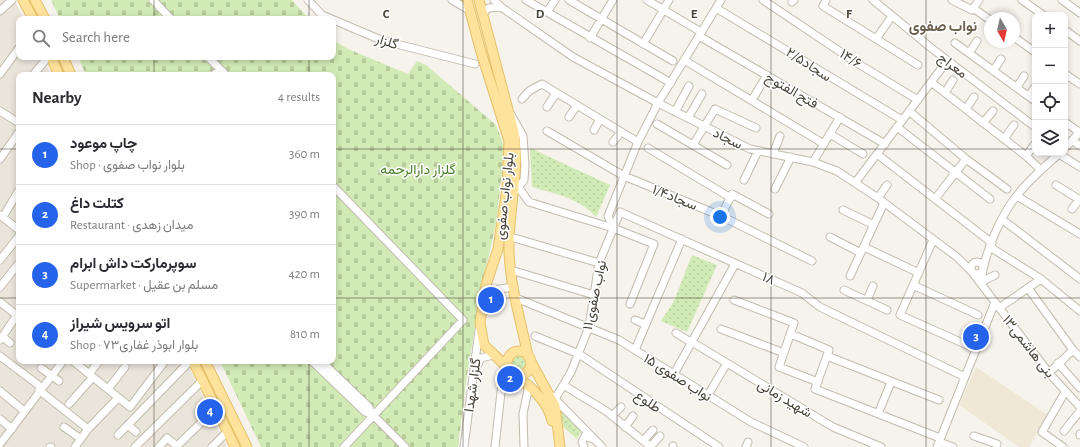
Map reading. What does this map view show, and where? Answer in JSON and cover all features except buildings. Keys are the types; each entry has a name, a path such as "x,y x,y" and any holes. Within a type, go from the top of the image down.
{"main road":[{"path":"23,0 31,16"},
{"path":"35,0 43,16"},
{"name":"بلوار نواب صفوی","path":"467,0 510,149 507,188 498,249 486,285 480,323 484,345 511,371"},
{"name":"بلوار نواب صفوی","path":"480,0 482,13 493,48 509,110 516,144 516,190 509,250 516,298 529,358"},
{"path":"481,52 493,48"},
{"path":"52,60 58,72"},
{"path":"64,60 70,72"},
{"path":"498,249 499,253 503,255 507,254 509,250"},
{"path":"486,285 492,270 496,266 507,267 512,272"},
{"path":"555,447 550,412 529,385 511,371 507,358 512,353 519,351 529,358 552,396 556,413 560,447"},
{"path":"511,371 522,374 528,370 529,358"},
{"path":"194,364 228,433 238,445"},
{"path":"206,364 247,447"}],"street":[{"path":"0,11 12,0"},
{"path":"153,0 168,16"},
{"name":"گلزار","path":"308,0 324,16"},
{"path":"452,0 469,10"},
{"name":"سجاد","path":"494,0 501,7 573,58 675,112 750,149 813,162 837,171 881,200 957,257"},
{"path":"526,0 670,83"},
{"path":"547,12 555,0"},
{"path":"569,0 673,61"},
{"path":"590,38 613,0"},
{"name":"فتح الفتوح","path":"647,0 662,12 885,144"},
{"path":"643,44 669,0"},
{"path":"613,228 608,216 638,142 658,103 721,0"},
{"name":"۱۴/۶","path":"764,0 857,63 918,100"},
{"name":"معراج","path":"873,0 1032,125"},
{"path":"952,0 972,10 973,8 984,16"},
{"path":"973,8 979,0"},
{"path":"1022,0 1040,12"},
{"path":"1064,1 1080,13"},
{"path":"825,3 876,39 918,65"},
{"path":"482,13 489,8 501,7"},
{"name":"۲/۵سجاد","path":"716,8 902,120"},
{"path":"876,39 892,16"},
{"name":"گلزار","path":"336,21 381,40 475,64"},
{"path":"1068,32 1080,41"},
{"path":"969,53 977,41"},
{"path":"1020,41 1032,50"},
{"path":"955,43 1032,98"},
{"path":"0,74 16,52"},
{"path":"993,71 1001,59"},
{"path":"35,72 45,60"},
{"path":"210,60 220,72"},
{"path":"684,60 824,144"},
{"path":"856,183 944,65"},
{"path":"752,100 767,75"},
{"path":"1016,87 1024,76"},
{"path":"1068,76 1080,84"},
{"path":"945,93 953,80"},
{"path":"931,82 1026,156 1041,170"},
{"path":"522,99 529,91 542,84 638,142"},
{"path":"675,112 689,86"},
{"path":"1029,96 1032,92"},
{"path":"547,107 556,93"},
{"path":"688,118 702,94"},
{"path":"966,109 974,97"},
{"path":"569,117 577,105"},
{"path":"693,145 715,110 756,128"},
{"path":"984,123 993,110"},
{"path":"0,111 16,121"},
{"path":"909,111 966,159 1007,189"},
{"path":"813,162 840,118"},
{"path":"594,130 600,120"},
{"path":"657,124 727,165"},
{"path":"1068,124 1080,132 1068,145"},
{"path":"1004,139 1014,125"},
{"path":"898,127 990,200"},
{"name":"۱/۴سجاد","path":"547,131 624,176 721,216 812,261"},
{"path":"613,142 621,132"},
{"path":"830,134 863,154"},
{"path":"0,158 16,136"},
{"path":"773,154 780,136"},
{"path":"1072,140 1080,146"},
{"path":"648,148 732,196 769,214"},
{"path":"1026,156 1032,148"},
{"path":"744,180 758,151"},
{"path":"877,154 935,199 990,247 1041,279 1080,311"},
{"path":"981,282 983,268 990,247 1017,196 1041,170 1057,156"},
{"path":"1064,156 1080,167"},
{"path":"775,189 791,157"},
{"path":"935,199 966,159"},
{"path":"850,276 874,225 887,185"},
{"path":"1056,185 1080,200 1072,210"},
{"path":"336,189 463,320 344,447"},
{"path":"516,190 525,199 532,203 613,228 654,244 630,304"},
{"path":"721,216 732,196"},
{"path":"1017,196 1080,234"},
{"path":"16,197 1,216 16,228"},
{"path":"843,210 874,225"},
{"name":"۱۱نواب صفوی","path":"552,396 565,386 589,327 599,263 620,212"},
{"name":"۱۸","path":"620,212 802,293 820,307 914,351 965,377"},
{"path":"1003,220 1080,279"},
{"path":"510,237 599,263"},
{"path":"830,237 919,273"},
{"path":"634,350 667,284 676,263 682,239"},
{"path":"0,260 16,240"},
{"path":"933,240 900,314 976,349"},
{"path":"983,268 978,274 972,272 971,266 990,247"},
{"path":"957,257 980,263 983,268"},
{"name":"بنی هاشمی۱۳","path":"957,257 981,282 1048,373 1080,407"},
{"path":"674,374 735,264"},
{"path":"0,287 16,266"},
{"path":"512,272 544,279 594,295"},
{"path":"981,282 995,275"},
{"path":"939,442 976,349 997,305 1041,279"},
{"path":"913,285 978,315"},
{"path":"867,300 873,286"},
{"path":"499,289 514,287"},
{"path":"1028,288 1073,350 1080,357"},
{"path":"844,290 887,310"},
{"name":"نواب صفوی ۱۵","path":"516,298 619,340 751,422 804,447"},
{"path":"734,300 794,323 779,367 818,382"},
{"path":"0,302 16,314"},
{"path":"10,343 1,338 16,318"},
{"path":"635,320 646,324"},
{"name":"گلزار شهدا","path":"464,447 480,323"},
{"path":"722,329 784,353"},
{"name":"شهید زمانی","path":"676,333 833,427 881,447"},
{"path":"790,334 829,350 815,389 896,421 939,442 953,447"},
{"name":"طلوع","path":"535,336 579,354 719,447"},
{"path":"1048,373 1073,350"},
{"path":"472,388 478,360 484,355 493,355"},
{"path":"0,356 16,363"},
{"path":"827,356 939,400"},
{"path":"708,395 727,363"},
{"path":"18,364 40,389 88,429"},
{"path":"0,444 60,364"},
{"path":"77,364 130,407 163,364"},
{"path":"69,404 91,376 98,364"},
{"path":"118,435 189,364"},
{"path":"315,364 364,411 374,416"},
{"path":"324,364 368,406 374,416 405,447"},
{"path":"1058,364 1080,388"},
{"path":"108,389 125,367"},
{"path":"41,368 59,381"},
{"path":"496,447 504,374 511,371"},
{"path":"135,447 203,380"},
{"path":"878,414 892,382"},
{"path":"524,447 523,414 529,385"},
{"path":"565,386 583,396 612,416 651,447 660,436"},
{"path":"0,391 24,411"},
{"path":"1063,447 1042,432 1065,392"},
{"path":"552,396 599,444"},
{"path":"75,447 88,429 118,398"},
{"path":"612,416 621,407"},
{"path":"159,447 167,438 177,447 216,408"},
{"path":"1064,431 1080,411"},
{"path":"625,427 633,416"},
{"path":"0,419 12,429"},
{"path":"128,425 136,432"},
{"path":"64,427 81,439"},
{"path":"643,442 653,430"},
{"path":"212,447 228,433"},
{"path":"584,447 582,442 585,436 589,436 599,444"},
{"path":"974,436 989,444 997,444"}],"shaded area":[{"path":"0,0 14,0 22,16 16,16 16,60 44,60 50,72 16,72 16,364 187,364 227,447 0,447"},
{"path":"976,367 1048,415 1029,447 1019,447 959,405"}],"green space":[{"path":"51,0 292,0 306,16 59,16"},
{"name":"گلزار دارالرحمه","path":"336,42 348,49 408,74 417,61 426,65 496,125 505,149 496,223 480,296 466,382 458,447 261,447 221,364 336,364 336,72 85,72 79,60 336,60"},
{"path":"530,148 610,185 596,217 575,201 532,187"},
{"path":"692,255 717,265 687,332 661,321 674,301"},
{"path":"519,355 524,357 526,362 524,367 519,369 514,367 512,362 514,357"},
{"path":"562,410 583,432 579,434 577,439 560,424 560,411"}],"place":[{"name":"چاپ موعود","path":"491,300"},
{"name":"سوپرمارکت داش ابرام","path":"976,337"},
{"name":"کتلت داغ","path":"510,379"},
{"name":"اتو سرویس شیراز","path":"210,412"}],"district":[{"name":"نواب صفوی","path":"943,26"}]}
